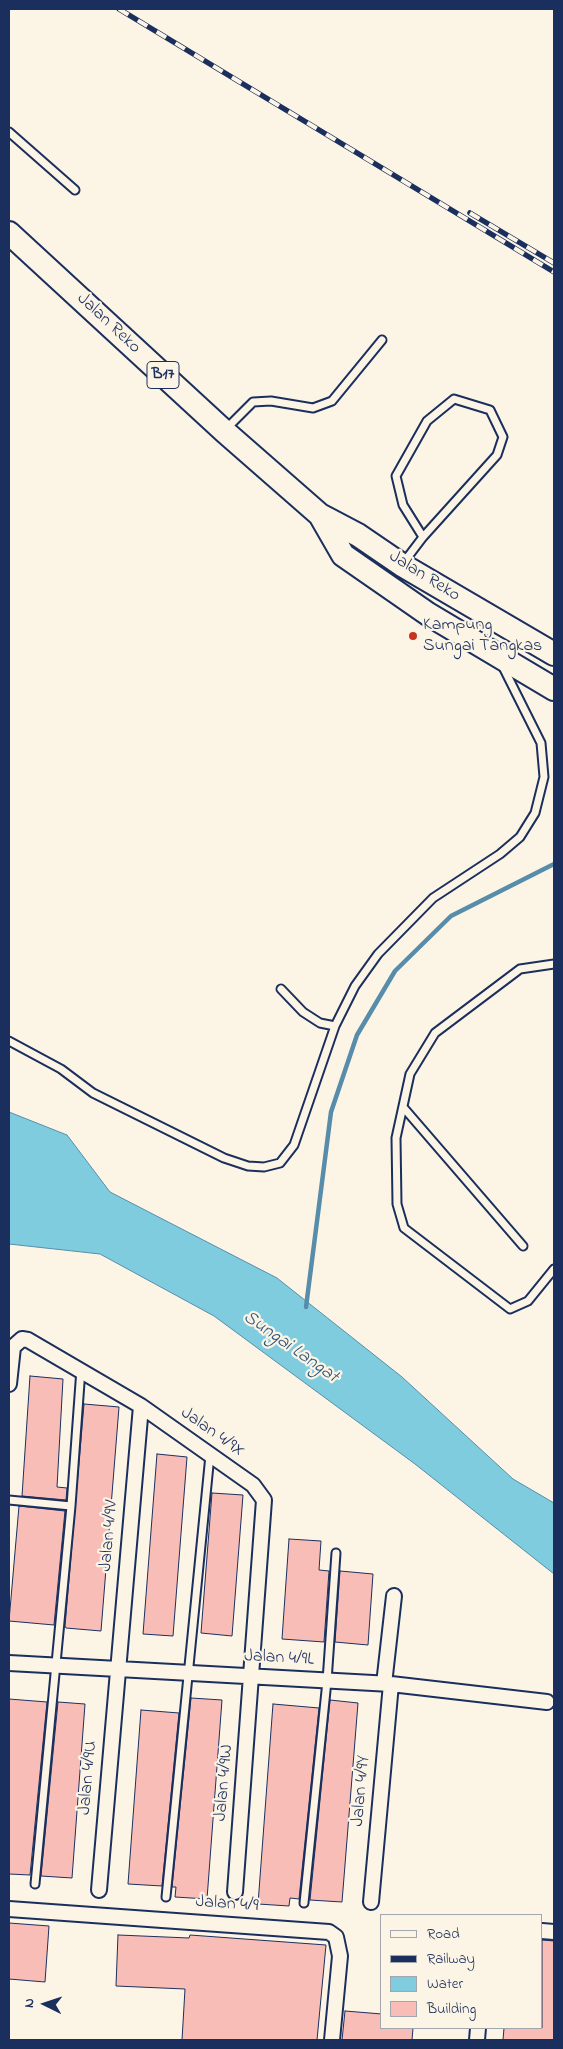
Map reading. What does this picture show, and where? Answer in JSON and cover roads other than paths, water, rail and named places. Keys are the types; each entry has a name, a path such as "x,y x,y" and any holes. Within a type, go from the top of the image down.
{"main road":[{"name":"Jalan Reko","path":"9,233 224,431 320,515 358,535 402,565 554,654"},
{"name":"Jalan Reko","path":"320,515 343,555 428,614 554,689"}],"street":[{"name":"Jalan 4/9X","path":"9,1384 13,1347 22,1339 81,1370 141,1406 253,1485 264,1500 253,1677"},
{"name":"Jalan 4/9V","path":"117,1669 141,1406"},
{"name":"Jalan 4/9Y","path":"371,1902 394,1596"},
{"name":"Jalan 4/9L","path":"9,1663 388,1684 546,1702"},
{"name":"Jalan 4/9U","path":"99,1890 117,1669"},
{"name":"Jalan 4/9W","path":"235,1892 253,1677"},
{"name":"Jalan 4/9","path":"9,1909 330,1932 336,1937 340,1956 332,2040"}],"lane":[{"path":"9,132 75,190"},
{"path":"224,431 253,402 271,401 313,408 332,402 382,340"},
{"path":"402,565 423,537 497,455 503,437 490,410 454,399 427,421 396,476 403,505 423,537"},
{"path":"9,1042 53,1064 94,1094 224,1158 248,1166 264,1167 280,1162 294,1145 335,1026 355,986 378,954 433,898 500,854 520,837 535,813 544,777 541,743 497,655"},
{"path":"554,964 520,969 435,1033 410,1074 396,1138 397,1204 404,1228 510,1309 528,1300 554,1269"},
{"path":"281,989 303,1012 320,1023 335,1026"},
{"path":"403,1107 523,1246"},
{"path":"35,1884 71,1506 81,1370"},
{"path":"166,1897 210,1455"},
{"path":"9,1500 71,1506"},
{"path":"304,1903 328,1681 336,1553"}],"water":[{"name":"Sungai Langat","path":"9,1112 67,1135 110,1192 277,1278 402,1377 513,1479 554,1503 554,1574 415,1464 214,1316 100,1254 9,1244"}],"waterway":[{"path":"306,1307 331,1112 357,1035 395,971 451,916 554,864"}],"railway":[{"path":"119,9 554,272"},
{"path":"470,213 554,263"}],"place":[{"name":"Kampung Sungai Tangkas","path":"413,636"}]}
